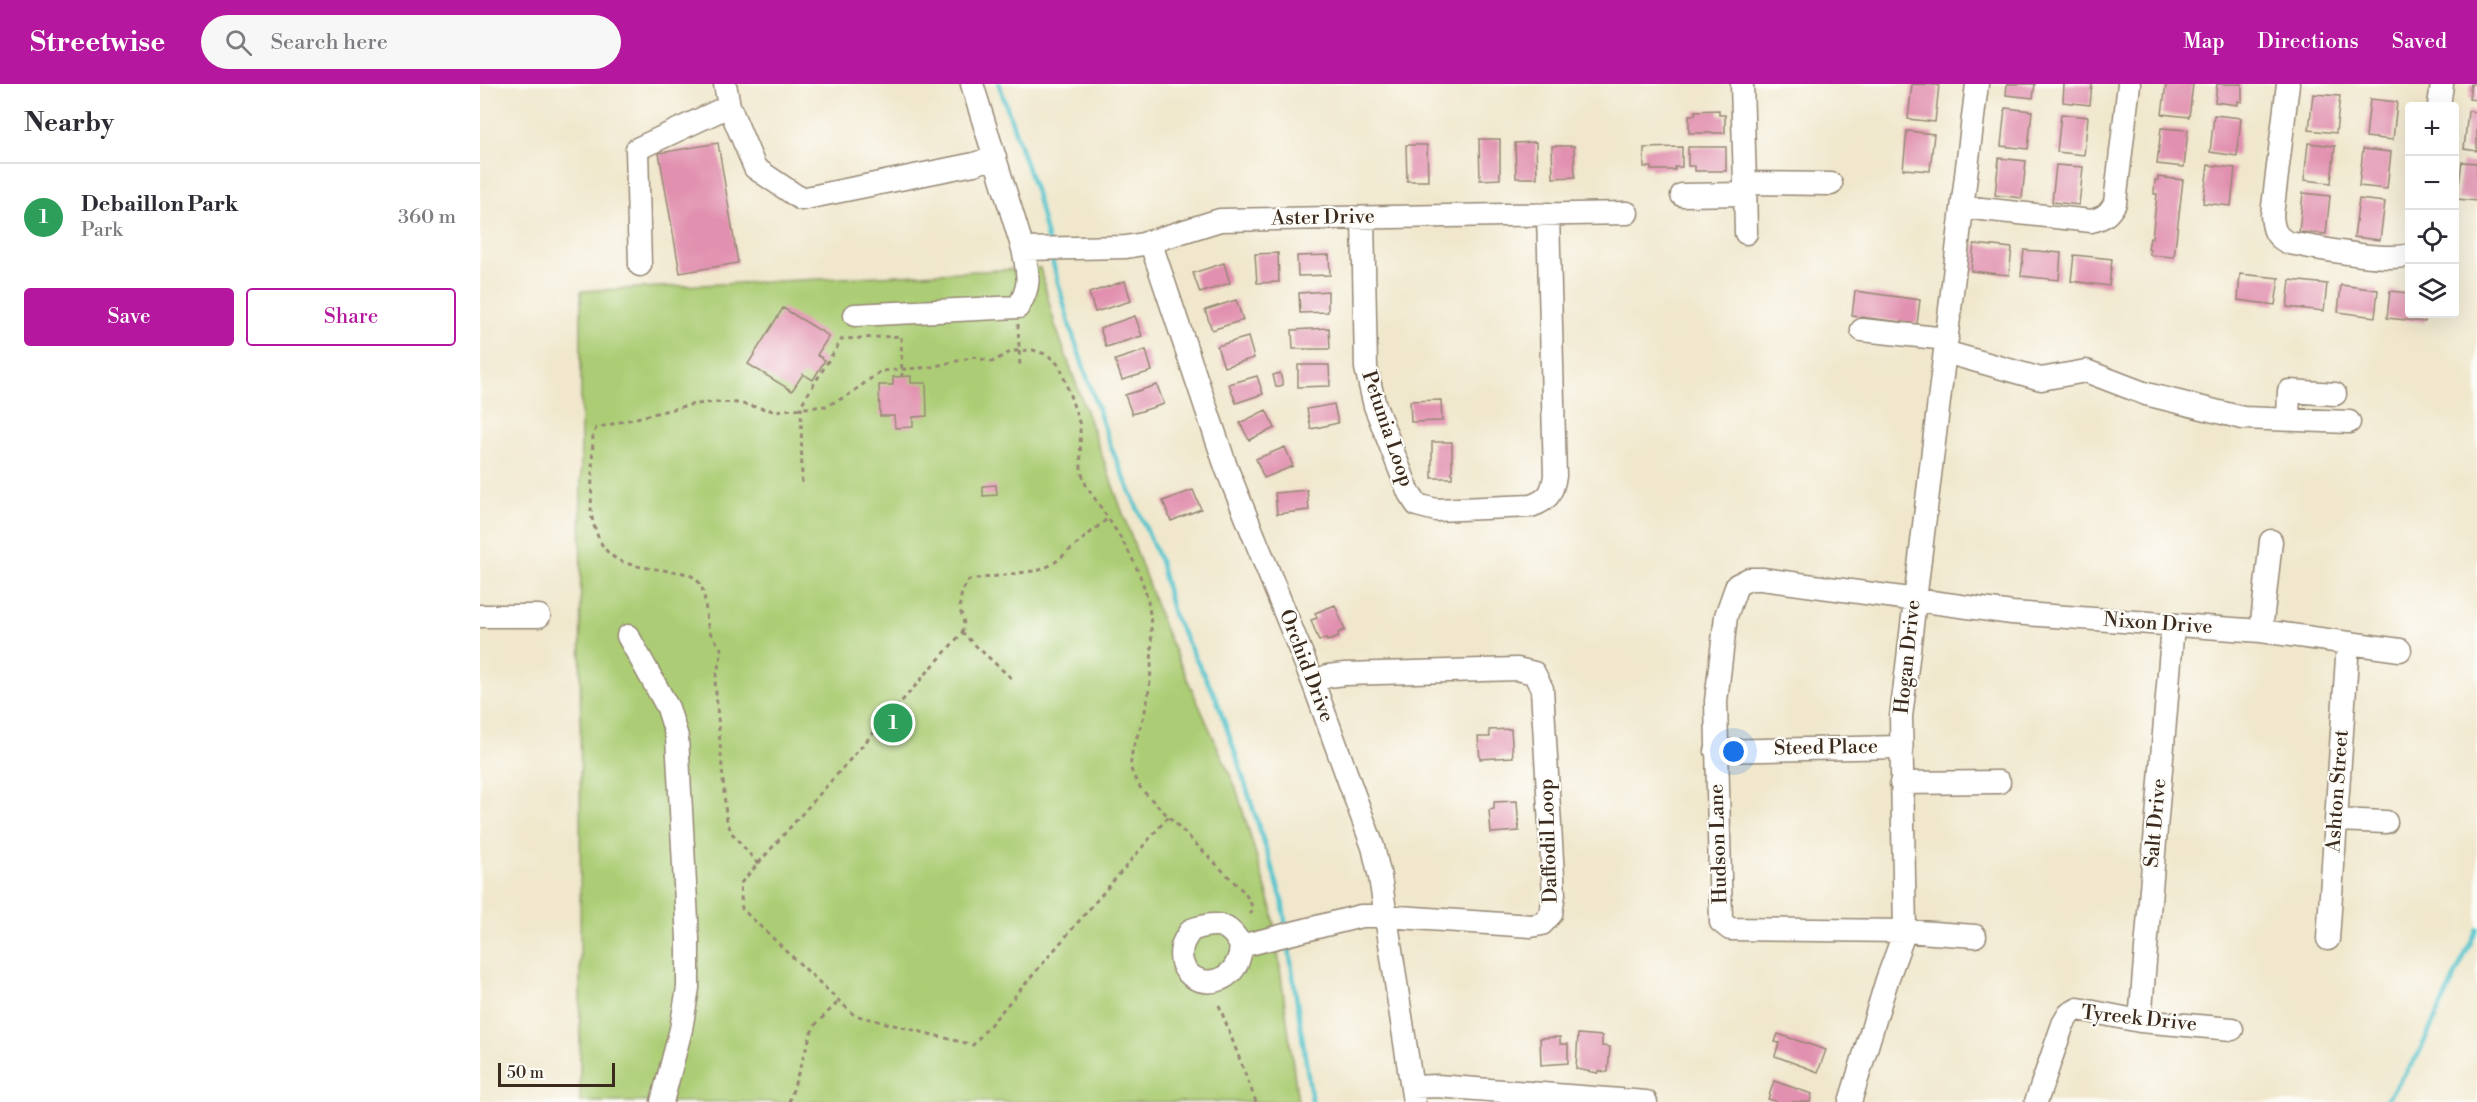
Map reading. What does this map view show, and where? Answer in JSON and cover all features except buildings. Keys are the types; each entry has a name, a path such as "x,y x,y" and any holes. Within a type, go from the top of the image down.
{"street":[{"path":"855,315 1017,307 1027,293 1023,249 972,84"},
{"path":"1742,84 1746,233"},
{"name":"Hogan Drive","path":"1850,1102 1887,980 1905,931 1901,717 1977,84"},
{"path":"1963,207 2091,221 2102,219 2110,213 2115,203 2129,84"},
{"path":"2288,84 2272,215 2277,237 2300,245 2369,255 2405,256"},
{"path":"2440,102 2442,84"},
{"path":"640,265 637,149 727,95 755,168 801,199 974,164 995,157"},
{"path":"1683,195 1831,184"},
{"name":"Aster Drive","path":"1023,249 1126,247 1220,220 1627,213"},
{"name":"Petunia Loop","path":"1363,218 1366,368 1375,406 1409,493 1417,505 1436,510 1531,506 1544,501 1553,488 1555,476 1548,214"},
{"name":"Orchid Drive","path":"1150,241 1226,467 1313,682 1373,847 1413,1094"},
{"path":"1863,330 1946,346 2041,380 2086,371 2146,394 2232,415 2349,422"},
{"path":"2288,419 2289,391 2335,394"},
{"path":"2261,631 2271,541"},
{"name":"Hudson Lane","path":"1914,601 1762,579 1749,579 1737,585 1726,616 1716,701 1721,922 1730,929 1905,931 1975,936"},
{"name":"Nixon Drive","path":"1914,601 2012,614 2261,631 2400,650"},
{"path":"480,616 539,616"},
{"name":"Salt Drive","path":"2140,1020 2173,625"},
{"path":"628,636 668,708 677,737 688,939 688,988 681,1029 662,1102"},
{"name":"Ashton Street","path":"2328,939 2348,643"},
{"name":"Daffodil Loop","path":"1240,946 1361,916 1531,926 1546,921 1551,914 1554,894 1542,689 1534,673 1517,669 1345,674 1328,676 1313,682"},
{"name":"Steed Place","path":"1716,751 1900,747"},
{"path":"1901,783 1999,782"},
{"path":"2336,820 2386,822"},
{"name":"Tyreek Drive","path":"2036,1102 2060,1030 2072,1012 2083,1009 2140,1020 2232,1029"},
{"path":"1413,1094 1437,1086 1646,1102"}],"path":[{"path":"1017,307 1020,368"},
{"path":"900,313 902,377"},
{"path":"802,483 801,407 843,339 901,336"},
{"path":"758,864 731,832 726,817 715,681 722,651 710,631 701,585 694,577 685,573 625,564 610,557 594,525 591,513 593,435 596,428 689,405 716,402 738,403 774,411 826,406 847,396 874,374 931,367 974,357 992,362 1012,351 1033,350 1048,355 1060,366 1080,425 1081,471 1086,485 1137,566 1143,581 1150,615 1150,681 1145,714 1133,751 1131,769 1141,789 1245,893 1253,908 1249,918"},
{"path":"1107,519 1053,564 1040,570 969,580 962,591 959,609 964,617 965,625 962,633 740,884 742,909 854,1015 973,1045 1168,817"},
{"path":"962,633 1011,678"},
{"path":"789,1102 811,1033 816,1024 839,1000"},
{"path":"1219,1005 1256,1102"}],"green space":[{"path":"1040,268 1055,325 1163,625 1236,788 1272,909 1298,1102 580,1102 581,291"}],"waterway":[{"path":"999,84 1036,193 1048,242"},
{"path":"1051,256 1070,327 1111,447 1160,561 1173,614 1216,698 1234,749 1282,899 1286,928"},
{"path":"2385,1102 2418,1055 2477,929"},
{"path":"1288,942 1312,1102"}],"place":[{"name":"Debaillon Park","path":"893,723"}]}
